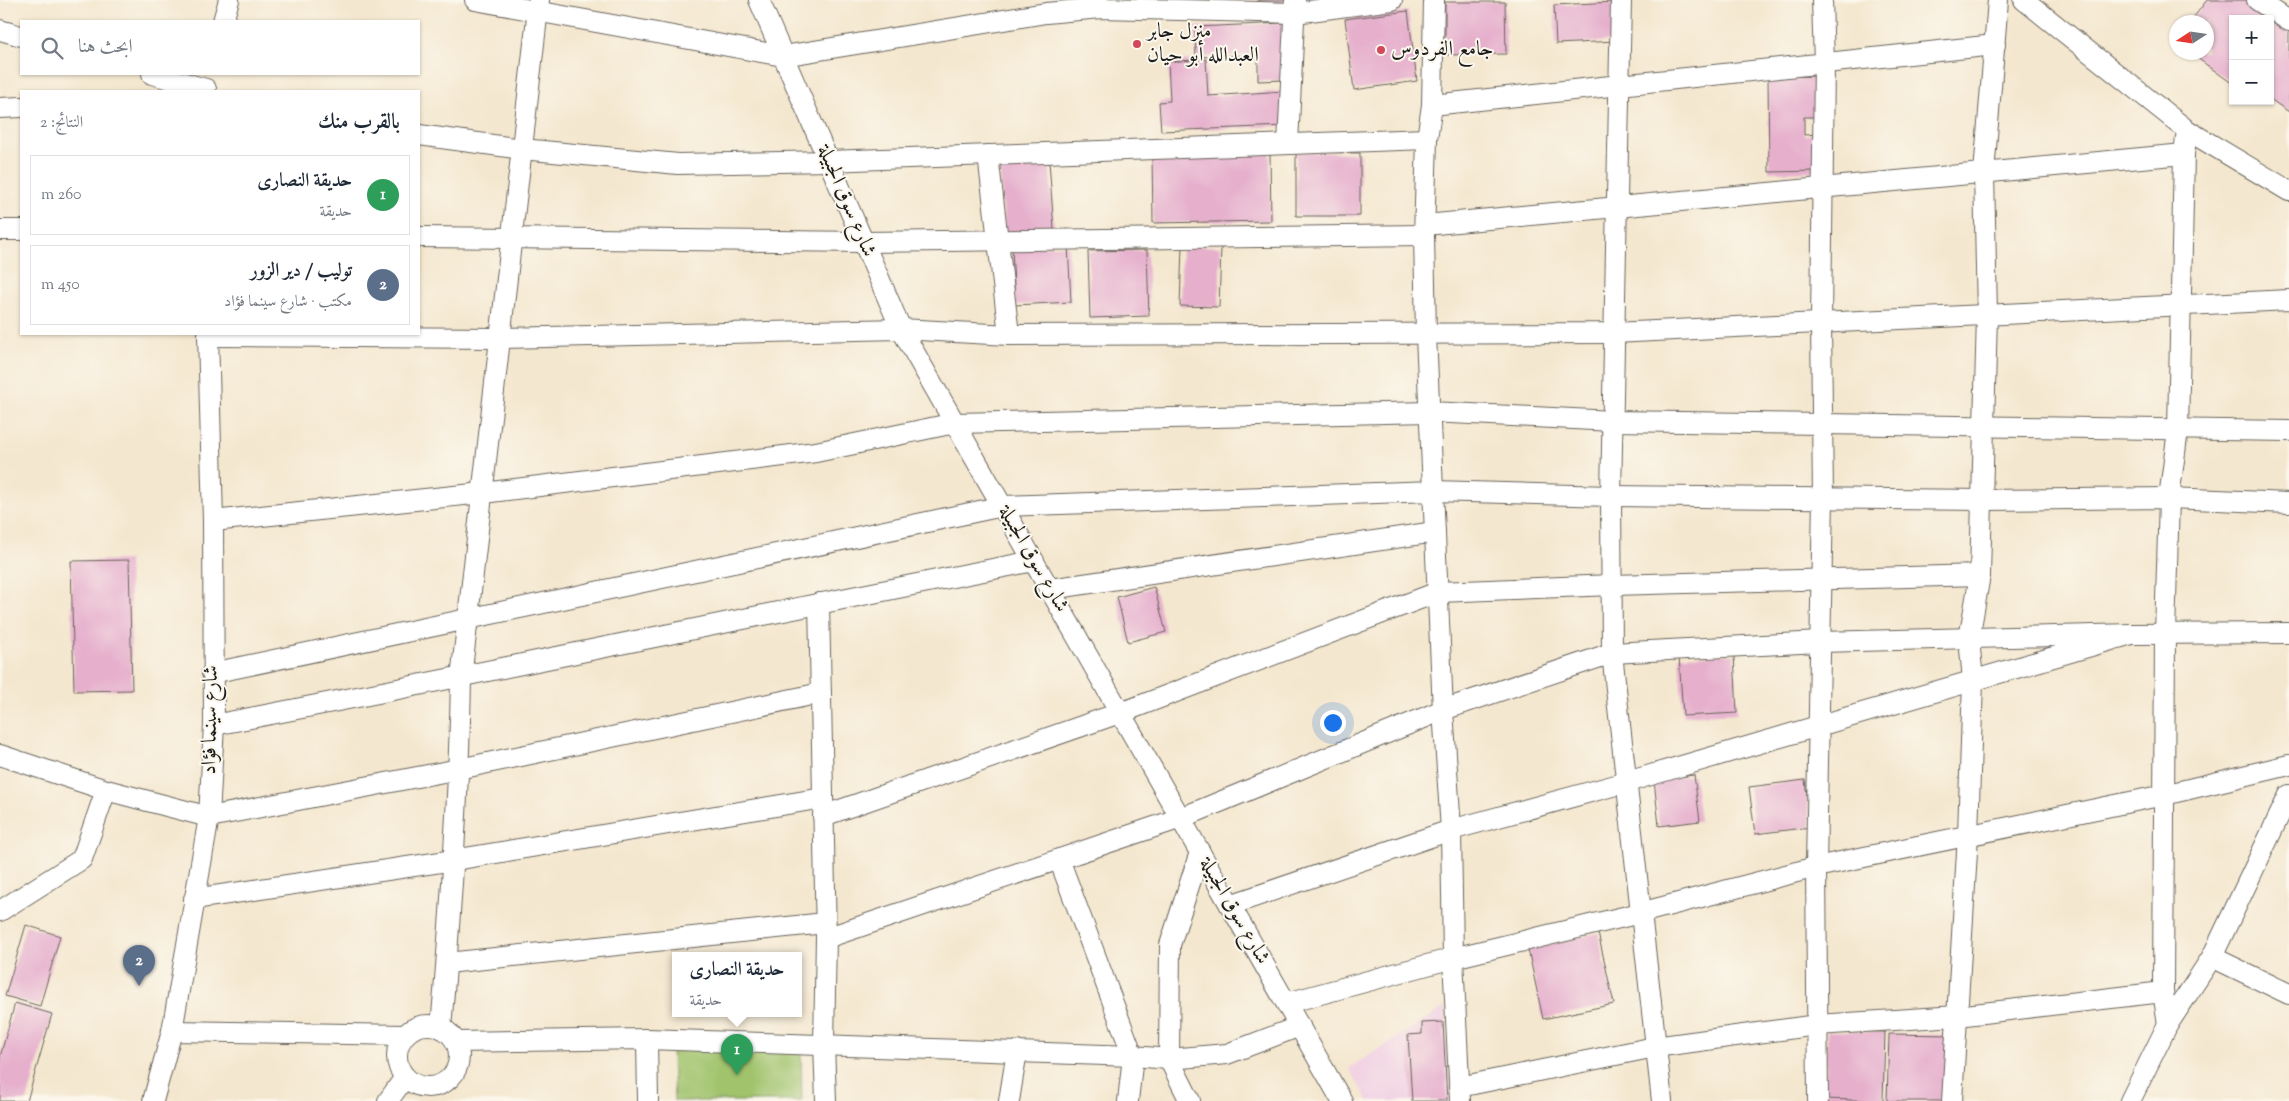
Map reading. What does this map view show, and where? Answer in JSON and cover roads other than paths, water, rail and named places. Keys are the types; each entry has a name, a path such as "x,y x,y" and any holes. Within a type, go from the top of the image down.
{"street":[{"path":"223,20 229,0"},
{"path":"474,0 538,6 783,56 1046,13 1101,8 1295,6 1392,0"},
{"name":"شارع سوق الجبيلة","path":"759,0 901,329 1342,1101"},
{"path":"1434,0 1432,105 1427,140 1424,230 1426,335 1443,710 1451,830 1453,958 1460,1094 1655,1047 1817,1025 1957,1016 2163,992"},
{"path":"1621,0 1611,496 1612,653 1662,1101"},
{"path":"1818,1101 1816,867 1823,498 1820,323 1824,63 1822,0"},
{"path":"1952,1101 1968,835 1973,680 1969,639 1980,576 1983,500 1983,425 1987,314 1984,173 1998,0"},
{"path":"2024,0 2187,130 2289,191"},
{"path":"2257,0 2289,21"},
{"path":"441,1028 454,860 461,678 538,6"},
{"path":"1288,144 1295,6"},
{"path":"0,30 20,36"},
{"path":"1432,105 1995,45"},
{"path":"157,75 207,85"},
{"path":"0,108 20,107"},
{"path":"2168,1024 2163,992 2165,634 2169,498 2178,430 2184,154 2187,130"},
{"path":"420,135 522,149 678,164 828,161 1427,140"},
{"path":"420,236 864,242 998,241 1424,230 1618,207 2184,154"},
{"path":"988,155 1009,335"},
{"path":"0,230 20,230"},
{"path":"208,335 500,338 901,329 1009,335 1614,333 2289,300"},
{"name":"شارع سينما فؤاد","path":"154,1101 172,1031 209,817 214,725 212,674 213,521 208,335"},
{"path":"213,521 483,493 816,452 955,423 1430,412 1613,421 2289,431"},
{"path":"212,674 1003,506 1433,491 1611,496 1983,500 2169,498 2289,503"},
{"path":"1050,589 1435,532"},
{"path":"214,725 461,678 819,603 1034,561"},
{"path":"194,899 823,807 1121,713 1438,592 1612,585 1980,576"},
{"path":"819,603 826,1101"},
{"path":"447,962 825,930 1059,859 1181,818 1443,710 1612,653 1820,642 2132,634 2289,633"},
{"path":"1230,904 1451,830 1627,782 2132,634"},
{"path":"0,755 106,790 209,817 459,769 820,693"},
{"path":"1287,1003 1453,958 1640,913 1816,867 2164,795 2289,765"},
{"path":"0,911 82,859 106,790"},
{"path":"2130,1101 2168,1024 2212,957 2289,795"},
{"path":"1190,1101 1169,1060 1170,944 1200,852"},
{"path":"1059,859 1133,1056 1128,1101"},
{"path":"2212,957 2289,994"},
{"path":"172,1031 405,1035 422,1026 441,1028 450,1034 456,1042 458,1053 458,1063 446,1081 429,1087 421,1086 405,1077 397,1061 397,1051 405,1035"},
{"path":"456,1042 647,1039 824,1043 1133,1056 1169,1060 1227,1054 1300,1026"},
{"path":"647,1039 648,1101"},
{"path":"1009,1101 1017,1051"},
{"path":"388,1101 405,1077"},
{"path":"445,1101 446,1081"}],"place":[{"name":"منزل جابر العبدالله أبو حيان","path":"1137,44"},
{"name":"جامع الفردوس","path":"1381,50"},
{"name":"توليب / دير الزور","path":"139,986"},
{"name":"حديقة النصارى","path":"737,1075"}]}
